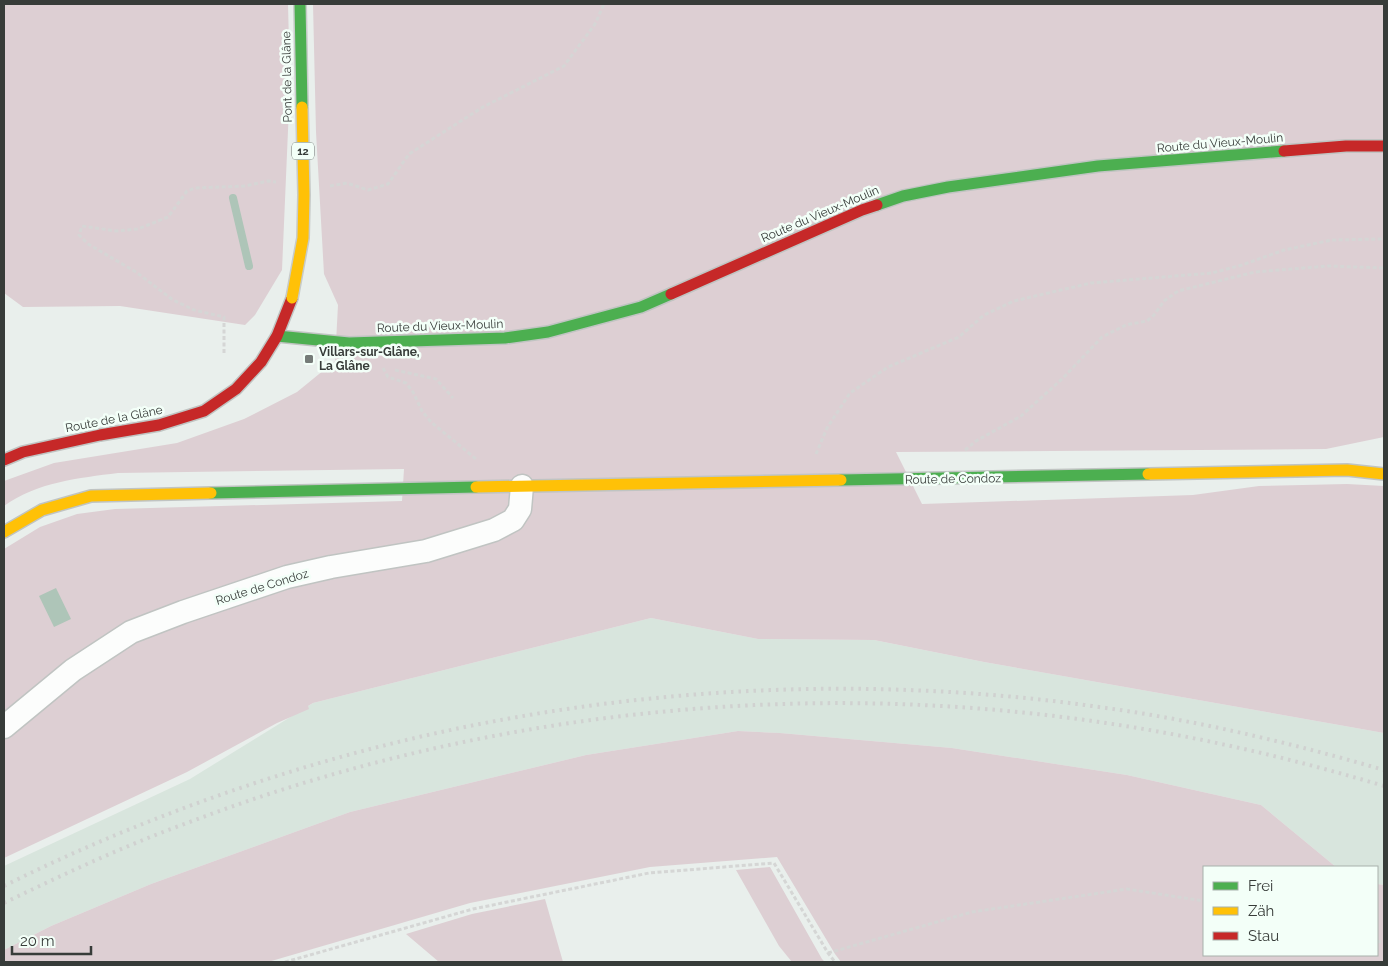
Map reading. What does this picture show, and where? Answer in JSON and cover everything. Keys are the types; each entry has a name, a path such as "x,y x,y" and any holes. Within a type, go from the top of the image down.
{"main road":[{"name":"Pont de la Glâne","path":"292,298 302,238 304,195 300,4"},
{"name":"Route du Vieux-Moulin","path":"277,336 349,343 505,338 548,332 641,307 862,210 903,196 948,186 1098,166 1346,146 1384,146"},
{"name":"Route de la Glâne","path":"4,460 23,452 159,425 204,411 236,389 261,362 277,336 292,298"},
{"name":"Route de Condoz","path":"4,532 42,510 91,496 1347,470 1384,474"}],"street":[{"name":"Route de Condoz","path":"4,727 73,670 131,632 183,612 287,577 331,567 426,551 494,530 513,520 520,508 522,486"}],"path":[{"path":"324,186 347,184 368,190 388,184 409,154 483,107 564,66 595,24 604,4"},
{"path":"224,353 224,317 194,310 173,300 136,272 88,244 79,235 82,226 116,231 138,229 168,217 187,191 195,188 244,186 268,181 277,182"},
{"path":"811,481 814,458 827,428 850,393 888,367 959,338 984,315 1014,301 1091,283 1212,273 1242,265 1284,250 1332,240 1384,240"},
{"path":"950,479 957,458 976,440 1021,416 1063,378 1102,337 1126,325 1147,321 1164,302 1178,291 1254,272 1328,266 1384,268"},
{"path":"383,367 388,377 406,384 413,392 422,411 431,422 480,463"},
{"path":"285,962 473,909 650,873 774,863 828,954 835,962"},
{"path":"828,954 972,912 1127,889 1203,902"}],"shaded area":[{"path":"4,4 288,4 290,84 282,270 255,315 245,325 120,306 23,307 4,293"},
{"path":"313,4 1384,4 1384,437 1326,449 896,452 922,504 1193,495 1259,486 1347,484 1384,486 1384,733 984,662 874,640 758,639 651,618 313,703 308,706 309,709 277,723 187,772 4,858 4,549 40,527 77,514 115,509 402,501 404,469 118,473 73,479 44,486 30,491 4,506 4,481 54,463 177,443 244,419 297,392 335,361 338,305 324,274 316,132"},
{"path":"56,588 71,619 54,627 39,596"},
{"path":"651,618 758,639 874,640 984,662 1384,733 1384,885 1378,884 1378,866 1335,866 1261,805 1127,775 952,748 738,731 586,755 350,812 151,884 51,926 4,950 4,866 190,779 313,703"},
{"path":"738,731 780,733 952,748 1127,775 1261,805 1335,866 1203,866 1203,956 1378,956 1378,884 1384,885 1384,962 841,962 777,857 650,867 470,903 268,962 4,962 4,950 51,926 151,884 350,812 586,755"},
{"path":"770,867 825,962 792,962 779,946 736,870"},
{"path":"545,899 563,962 439,962 406,934 472,914"}],"waterway":[{"path":"233,198 249,266"}],"railway":[{"path":"4,886 110,837 165,815 326,761 434,734 544,713 654,698 766,690 877,689 988,695 1135,712 1279,742 1384,770"},
{"path":"4,903 140,841 296,785 408,754 522,731 637,714 752,705 868,703 984,709 1099,722 1171,734 1279,757 1384,786"}],"traffic: fast":[{"path":"300,4 302,107"},
{"path":"877,205 903,196 948,187 1098,166 1284,151"},
{"path":"277,336 349,343 505,338 548,332 641,307 671,294"},
{"path":"841,480 1148,474"},
{"path":"211,493 476,487"}],"traffic: slow":[{"path":"292,298 303,238 302,107"},
{"path":"1148,474 1347,470 1384,474"},
{"path":"476,487 841,480"},
{"path":"4,532 42,510 91,496 211,493"}],"traffic: jam":[{"path":"1284,151 1346,146 1384,146"},
{"path":"671,294 877,205"},
{"path":"4,460 23,452 100,435 159,425 204,411 236,389 261,362 277,336 292,298"}],"place":[{"name":"Villars-sur-Glâne, La Glâne","path":"309,359"}]}
